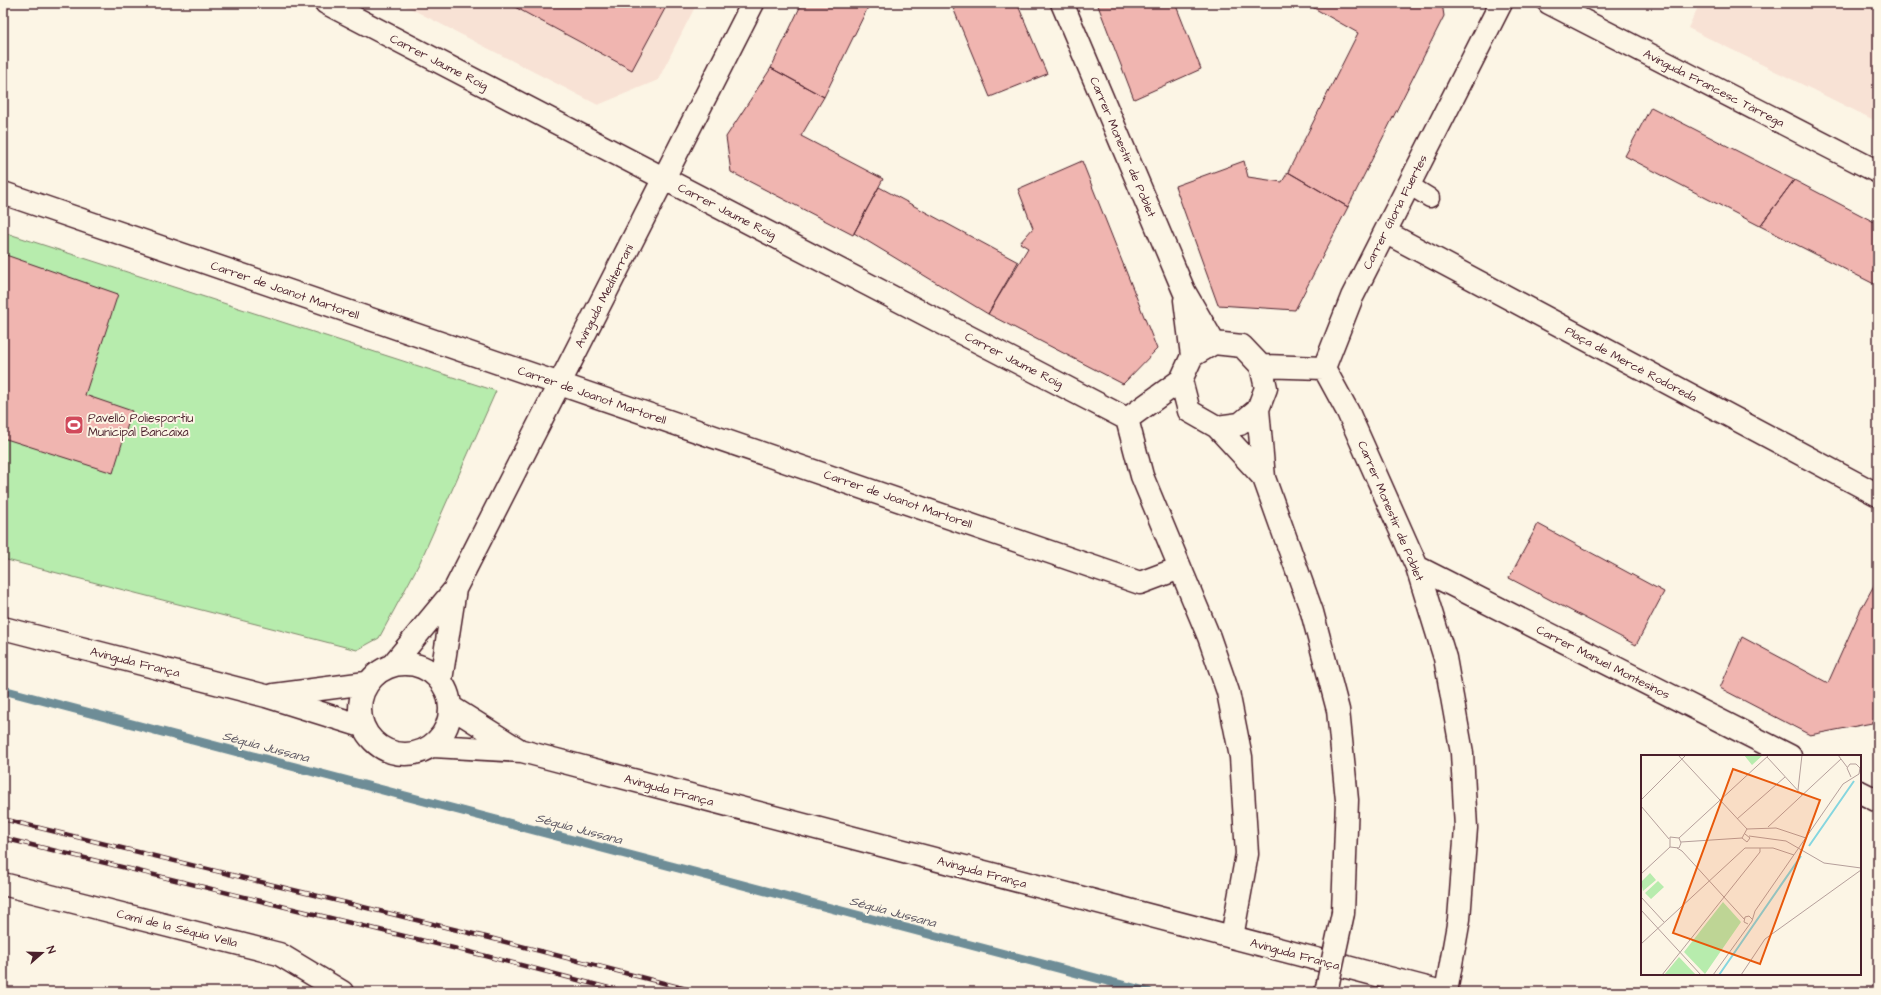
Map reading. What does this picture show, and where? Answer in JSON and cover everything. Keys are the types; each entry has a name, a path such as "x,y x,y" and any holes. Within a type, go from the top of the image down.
{"street":[{"name":"Carrer Jaume Roig","path":"326,3 1127,419"},
{"name":"Avinguda Mediterrani","path":"394,663 455,589 753,3"},
{"name":"Carrer Monestir de Poblet","path":"1062,3 1184,291 1214,343"},
{"name":"Carrer Gloria Fuertes","path":"1324,368 1352,297 1501,3"},
{"name":"Avinguda Francesc Tàrrega","path":"1550,3 1878,172"},
{"name":"Carrer de Joanot Martorell","path":"3,193 1140,583 1180,568"},
{"name":"Plaça de Mercè Rodoreda","path":"1385,232 1878,495"},
{"name":"Carrer Monestir de Poblet","path":"1184,291 1192,356"},
{"path":"1232,937 1247,854 1241,757 1228,692 1210,637 1142,476 1127,419 1181,380 1192,356 1214,343 1242,346 1261,366 1266,388 1258,409 1264,478 1312,612 1338,710 1347,800 1343,913 1326,992"},
{"path":"1261,366 1324,368"},
{"name":"Carrer Monestir de Poblet","path":"1324,368 1348,412 1417,567 1445,658 1462,754 1466,828 1459,919 1446,992"},
{"path":"1181,380 1189,411 1216,427 1264,478"},
{"path":"1216,427 1240,424 1258,409"},
{"name":"Carrer Manuel Montesinos","path":"1417,567 1788,755"},
{"name":"Avinguda Mediterrani","path":"441,680 455,589"},
{"name":"Avinguda França","path":"3,628 266,696 362,726"},
{"path":"394,663 420,665 441,680 451,706 447,728 433,746 406,756 380,748 362,726 358,704 366,683 394,663"},
{"name":"Avinguda França","path":"266,696 366,683"},
{"name":"Avinguda França","path":"451,706 522,751"},
{"name":"Avinguda França","path":"433,746 522,751 1442,992"},
{"name":"Camí de la Séquia Vella","path":"3,884 279,954 342,992"}],"lane":[{"path":"1408,185 1430,198"}],"shaded area":[{"path":"400,3 697,3 658,80 598,105"},
{"path":"1700,3 1878,3 1878,122 1688,28"}],"green space":[{"path":"3,232 496,391 420,562 379,638 357,650 3,559"}],"building":[{"path":"514,3 668,3 632,70 513,6"},
{"path":"802,3 870,3 824,97 771,68"},
{"path":"951,3 1017,3 1047,74 990,97"},
{"path":"1097,3 1175,3 1201,69 1134,99"},
{"path":"1305,3 1442,3 1444,16 1348,207 1288,172 1358,33"},
{"path":"771,68 824,97 801,136 883,179 853,235 731,172 726,137"},
{"path":"1651,107 1794,180 1760,226 1625,156"},
{"path":"1082,161 1157,349 1123,384 988,314 1028,248 1020,243 1033,228 1018,189"},
{"path":"1244,161 1248,177 1282,182 1288,172 1348,207 1295,310 1218,305 1175,186"},
{"path":"1794,180 1878,224 1878,286 1760,226"},
{"path":"879,187 1018,262 988,314 854,233"},
{"path":"3,254 118,294 85,395 132,411 113,473 3,438"},
{"path":"1538,524 1664,592 1636,645 1509,578"},
{"path":"1878,578 1878,712 1872,723 1810,735 1720,688 1742,637 1828,683 1861,609"}],"waterway":[{"name":"Séquia Jussana","path":"3,690 1149,992"}],"railway":[{"path":"3,819 490,938 698,992"},
{"path":"3,838 486,956 624,992"}],"place":[{"name":"Pavelló Poliesportiu Municipal Bancaixa","path":"74,425"}]}
